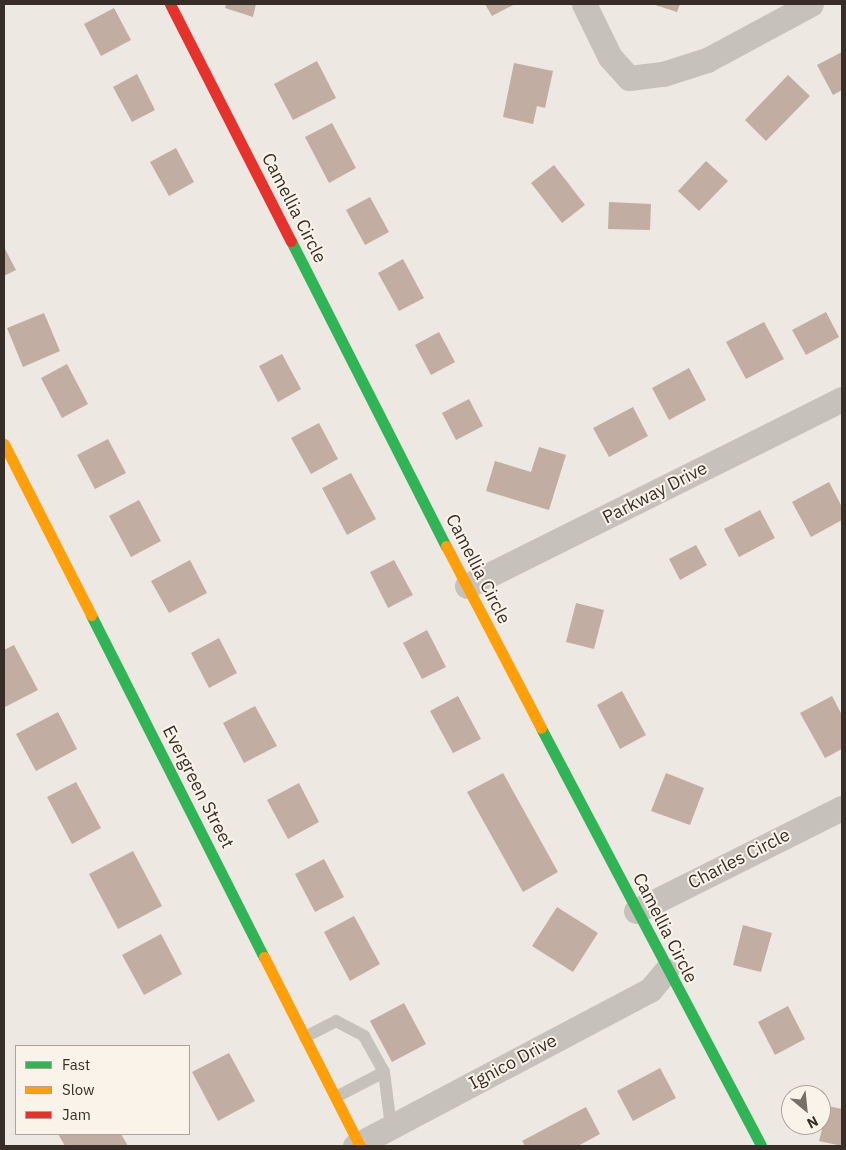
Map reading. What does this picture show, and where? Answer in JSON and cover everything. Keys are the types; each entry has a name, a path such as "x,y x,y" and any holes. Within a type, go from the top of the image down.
{"street":[{"name":"Camellia Circle","path":"170,4 666,972 761,1146"},
{"path":"584,4 610,57 629,78 663,74 707,60 811,4"},
{"name":"Parkway Drive","path":"467,586 842,399"},
{"name":"Evergreen Street","path":"4,444 336,1098 358,1146"},
{"name":"Charles Circle","path":"636,911 842,808"},
{"name":"Ignico Drive","path":"358,1146 650,990 666,972"}],"lane":[{"path":"305,1037 336,1021 351,1026 364,1036 384,1072 391,1127"},
{"path":"336,1098 384,1072"}],"building":[{"path":"226,4 256,4 253,17 225,8"},
{"path":"485,4 515,4 492,16"},
{"path":"652,4 680,4 677,12"},
{"path":"114,8 131,40 101,56 84,24"},
{"path":"842,52 842,90 833,95 817,65"},
{"path":"317,61 336,98 293,120 274,84"},
{"path":"514,63 553,71 545,108 537,106 533,124 503,117"},
{"path":"137,74 155,110 132,122 113,87"},
{"path":"788,75 810,96 766,141 745,120"},
{"path":"332,123 356,168 329,183 305,137"},
{"path":"176,148 194,182 169,196 150,162"},
{"path":"706,161 728,181 699,211 678,191"},
{"path":"554,165 585,205 562,223 531,183"},
{"path":"370,197 389,232 365,245 346,210"},
{"path":"609,202 651,204 650,230 608,229"},
{"path":"4,247 16,270 4,276"},
{"path":"403,259 424,298 399,311 378,273"},
{"path":"826,312 839,337 806,355 792,330"},
{"path":"44,313 60,351 23,367 7,328"},
{"path":"764,322 784,359 746,379 726,342"},
{"path":"439,332 455,362 431,375 415,345"},
{"path":"282,354 301,389 278,402 259,366"},
{"path":"67,364 88,404 62,418 41,378"},
{"path":"689,368 706,400 669,420 652,388"},
{"path":"469,399 483,426 456,440 442,413"},
{"path":"633,407 648,436 609,457 593,428"},
{"path":"319,423 338,459 311,474 291,438"},
{"path":"108,439 126,473 95,489 77,455"},
{"path":"539,447 566,455 549,510 486,491 495,461 531,472"},
{"path":"351,473 376,519 347,535 322,488"},
{"path":"829,482 842,507 842,520 811,537 792,502"},
{"path":"139,500 161,541 131,557 109,516"},
{"path":"760,510 775,538 739,557 724,529"},
{"path":"696,545 707,565 680,580 669,559"},
{"path":"190,560 207,593 169,613 151,581"},
{"path":"394,560 413,595 388,608 370,572"},
{"path":"576,603 604,610 594,649 566,642"},
{"path":"427,630 446,667 422,679 403,643"},
{"path":"219,638 237,673 209,688 191,653"},
{"path":"14,645 38,690 5,707 4,650"},
{"path":"622,691 646,735 620,749 597,705"},
{"path":"458,696 481,739 453,753 430,711"},
{"path":"832,696 842,715 842,749 825,758 800,713"},
{"path":"255,706 277,746 244,763 223,723"},
{"path":"58,712 77,749 36,771 16,734"},
{"path":"503,773 558,872 523,892 467,792"},
{"path":"666,773 704,788 690,825 651,811"},
{"path":"76,782 101,828 72,844 47,797"},
{"path":"299,783 319,822 288,839 267,800"},
{"path":"133,851 162,906 118,929 89,874"},
{"path":"324,859 344,897 315,912 295,874"},
{"path":"557,907 598,933 573,972 532,946"},
{"path":"354,916 380,964 350,981 324,932"},
{"path":"743,925 772,933 761,972 733,965"},
{"path":"161,934 182,974 144,995 122,955"},
{"path":"404,1003 426,1044 392,1062 370,1021"},
{"path":"788,1006 805,1039 775,1055 758,1022"},
{"path":"229,1053 255,1101 218,1121 192,1072"},
{"path":"660,1068 676,1098 633,1121 617,1091"},
{"path":"586,1107 600,1134 578,1146 525,1146 522,1141"},
{"path":"831,1107 842,1109 842,1146 819,1141 821,1135 831,1135"},
{"path":"59,1135 122,1135 128,1146 65,1146"}],"traffic: fast":[{"path":"291,241 446,546"},
{"path":"91,615 264,957"},
{"path":"541,728 761,1146"}],"traffic: slow":[{"path":"4,444 91,615"},
{"path":"446,546 541,728"},
{"path":"264,957 360,1146"}],"traffic: jam":[{"path":"170,4 291,241"}]}
